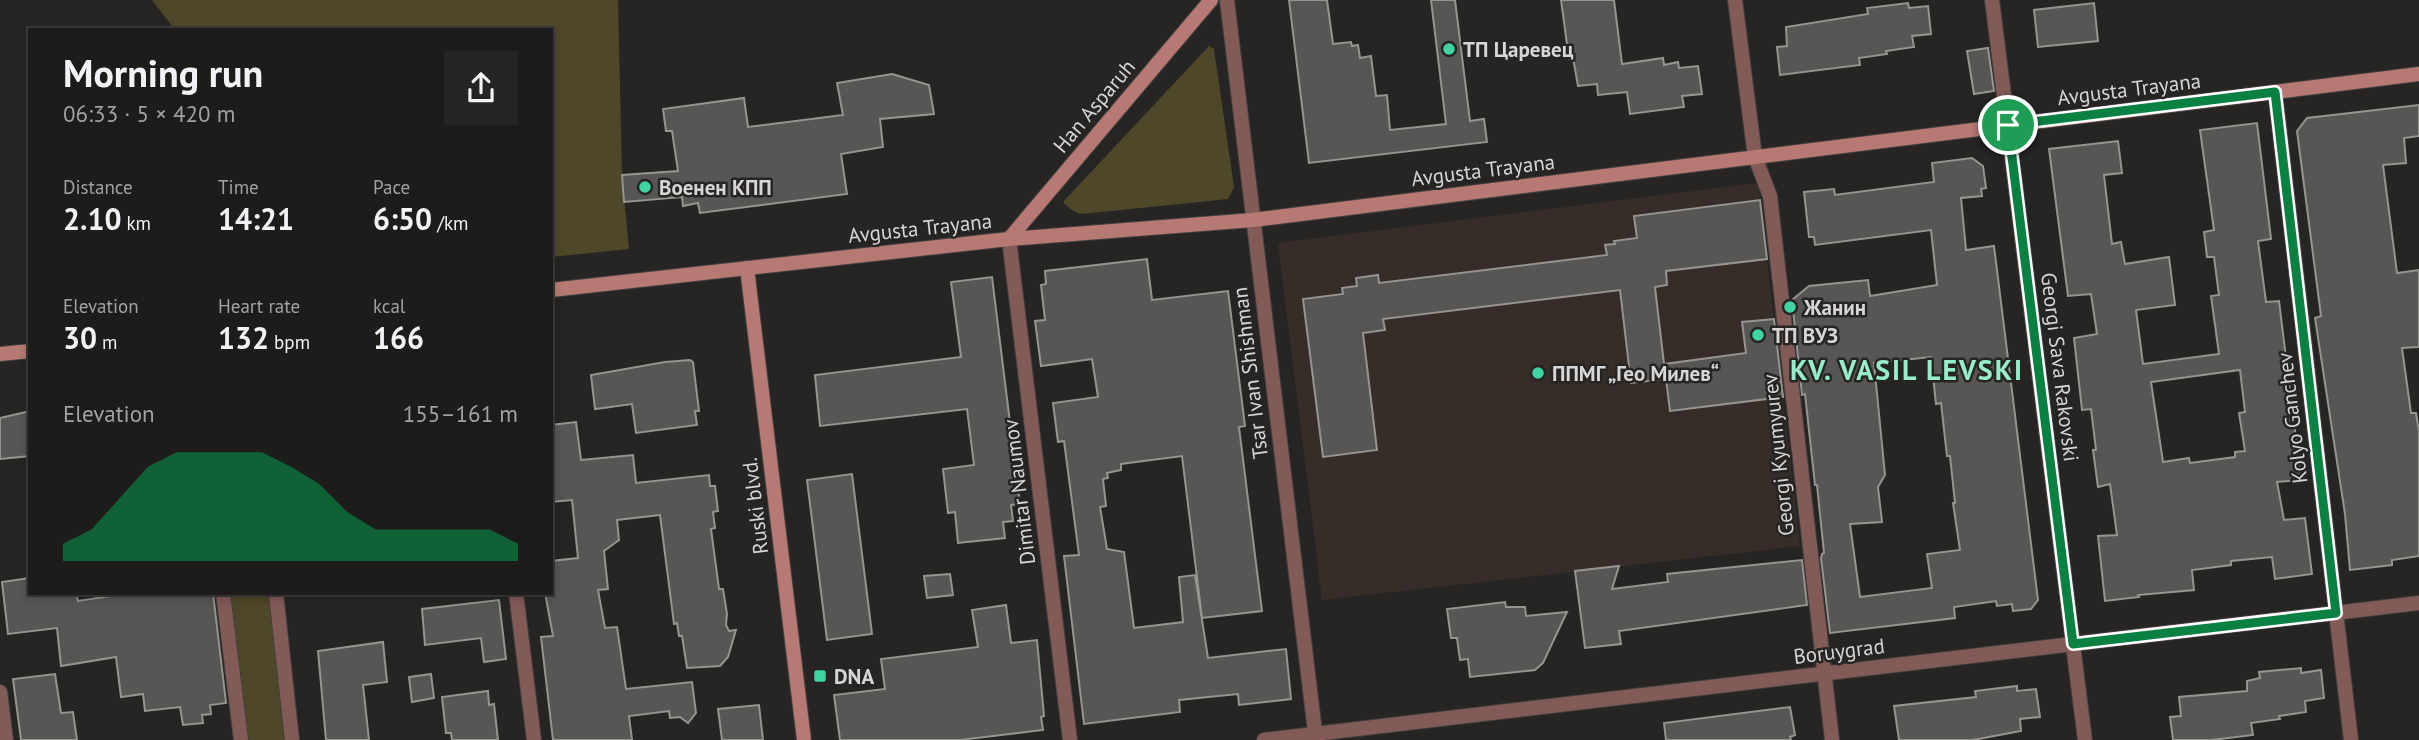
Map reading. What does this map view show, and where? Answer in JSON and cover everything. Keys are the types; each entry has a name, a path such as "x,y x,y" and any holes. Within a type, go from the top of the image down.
{"street":[{"name":"Han Asparuh","path":"1009,239 1210,0"},
{"name":"Tsar Ivan Shishman","path":"1227,0 1316,737"},
{"name":"Georgi Kyumyurev","path":"1735,0 1755,157 1770,196 1832,740"},
{"name":"Georgi Sava Rakovski","path":"1993,0 2085,740"},
{"name":"Avgusta Trayana","path":"553,290 1009,239 1253,220 2419,74"},
{"name":"Kolyo Ganchev","path":"2275,92 2351,740"},
{"name":"Dimitar Naumov","path":"1009,239 1070,740"},
{"name":"Ruski blvd.","path":"747,268 804,740"},
{"path":"0,354 28,351"},
{"path":"223,595 241,740"},
{"path":"276,595 292,740"},
{"path":"516,595 534,740"},
{"name":"Boruygrad","path":"1264,740 1316,737 2419,603"},
{"path":"0,692 6,740"}],"shaded area":[{"path":"152,0 618,0 622,175 629,249 553,257 553,28 173,28"},
{"path":"1209,46 1214,49 1234,187 1228,199 1082,214 1067,206 1063,202"},
{"name":"ППМГ „Гео Милев“","path":"1758,183 1800,546 1322,600 1278,243"},
{"path":"223,595 276,595 292,740 241,740"}],"building":[{"path":"1289,0 1327,0 1333,44 1351,42 1352,46 1358,45 1360,58 1371,56 1376,96 1387,95 1390,130 1446,124 1431,0 1455,0 1470,121 1484,119 1487,142 1309,163"},
{"path":"1561,0 1614,0 1622,64 1663,58 1664,65 1678,62 1679,68 1698,66 1702,94 1682,96 1684,107 1630,114 1627,92 1598,95 1597,84 1578,86 1573,58 1569,59"},
{"path":"1908,3 1909,8 1928,6 1931,34 1912,36 1914,47 1859,58 1860,65 1780,75 1777,47 1787,46 1786,27 1868,14 1867,8"},
{"path":"2094,3 2098,41 2038,47 2034,10"},
{"path":"1988,48 1994,91 1974,94 1967,51"},
{"path":"892,74 929,85 934,114 880,119 883,147 841,154 847,194 700,213 698,203 683,206 682,197 624,202 622,175 678,171 672,131 666,131 663,109 744,98 748,127 843,115 837,83"},
{"path":"2419,105 2419,136 2404,138 2406,163 2383,165 2397,273 2419,270 2419,347 2402,348 2411,413 2416,413 2419,432 2419,556 2392,560 2392,565 2350,570 2345,514 2315,318 2321,316 2297,131 2307,118"},
{"path":"2257,123 2271,239 2258,241 2266,302 2279,301 2301,480 2277,482 2284,520 2305,518 2312,574 2275,579 2272,557 2231,561 2231,565 2192,570 2194,590 2105,601 2098,536 2117,535 2110,484 2098,487 2091,409 2082,410 2074,338 2097,334 2091,294 2068,296 2049,149 2118,141 2122,173 2104,175 2112,244 2121,242 2125,264 2169,257 2175,305 2136,310 2143,364 2219,354 2211,296 2219,295 2214,257 2207,257 2204,232 2214,230 2200,130","holes":["2240,370 2245,412 2239,413 2245,451 2235,452 2235,457 2190,463 2189,458 2163,462 2151,382"]},
{"path":"1972,158 1983,166 1986,188 1981,189 1982,196 1961,198 1966,250 1994,246 2038,600 2031,609 2013,611 2012,604 1997,606 1996,601 1954,607 1955,618 1830,633 1821,558 1824,553 1817,485 1805,394 1802,395 1792,300 1809,286 1868,280 1870,296 1937,285 1931,230 1815,245 1814,237 1809,237 1804,192 1834,189 1835,195 1934,182 1932,163","holes":["1931,357 1936,404 1941,403 1947,456 1950,456 1960,550 1927,554 1932,588 1860,597 1850,524 1882,522 1878,487 1885,475 1874,363"]},
{"path":"1760,200 1767,259 1666,271 1667,285 1655,287 1664,364 1746,353 1742,322 1774,319 1783,397 1670,411 1666,379 1631,383 1620,290 1383,319 1385,330 1363,333 1377,450 1323,457 1303,299 1343,294 1342,288 1357,286 1356,278 1378,275 1379,283 1607,255 1605,245 1637,238 1634,216"},
{"path":"1147,259 1152,300 1228,291 1245,426 1239,427 1262,611 1202,618 1182,456 1121,464 1121,470 1107,473 1108,478 1103,479 1106,506 1100,507 1107,549 1124,552 1134,628 1183,622 1179,577 1195,575 1208,658 1286,649 1291,699 1239,705 1238,694 1179,700 1180,712 1084,724 1064,556 1079,555 1064,441 1058,442 1053,403 1098,397 1092,359 1041,366 1035,321 1045,320 1041,285 1046,284 1045,271"},
{"path":"992,277 1020,504 1011,505 1013,521 1003,522 1005,538 958,543 955,512 948,513 943,469 974,465 967,409 820,426 815,375 961,357 951,282"},
{"path":"690,360 693,362 699,411 695,411 697,425 636,433 632,404 595,409 591,375"},
{"path":"28,411 28,456 0,459 0,418"},
{"path":"576,422 581,460 633,455 636,483 709,475 710,486 715,486 718,511 713,512 715,528 711,529 719,589 723,589 726,625 729,631 736,630 728,657 720,666 687,668 682,636 679,636 677,623 674,624 660,515 617,520 619,540 604,551 608,589 598,590 605,628 617,627 626,689 692,682 696,713 688,723 680,717 670,718 669,711 629,716 632,740 553,740 541,637 553,636 545,595 553,595 553,561 578,558 572,500 553,502 553,425"},
{"path":"852,474 872,634 827,640 807,480"},
{"path":"1802,560 1807,605 1619,631 1621,644 1585,648 1575,571 1619,566 1612,589 1668,582 1667,574"},
{"path":"950,574 953,595 927,598 924,576"},
{"path":"28,578 28,595 76,595 78,601 118,595 213,595 226,703 210,705 211,714 202,715 203,723 183,725 180,707 145,711 143,694 121,697 116,657 61,666 57,628 8,634 2,582"},
{"path":"499,600 506,659 484,662 481,638 425,645 422,609"},
{"path":"1505,602 1506,607 1525,607 1526,616 1567,612 1543,663 1535,670 1470,677 1468,659 1460,660 1457,638 1451,638 1447,609"},
{"path":"1006,605 1011,643 1037,640 1043,730 960,740 840,740 834,695 885,689 881,659 978,647 972,610"},
{"path":"383,642 387,682 363,685 369,740 326,740 318,651"},
{"path":"2301,668 2301,673 2321,670 2324,698 2305,701 2306,712 2251,723 2253,735 2212,740 2173,740 2170,717 2181,716 2179,697 2247,691 2247,681 2260,678 2259,672"},
{"path":"55,674 61,713 73,712 77,740 21,740 13,679"},
{"path":"431,674 434,698 412,702 409,677"},
{"path":"2017,686 2017,691 2036,689 2040,717 2020,719 2021,731 1973,740 1899,740 1894,706 1976,697 1975,691"},
{"path":"488,691 489,705 494,704 498,740 452,740 451,733 446,733 442,697"},
{"path":"759,705 763,740 722,740 718,709"},
{"path":"1790,707 1795,735 1790,737 1791,740 1666,740 1664,723"}],"place":[{"name":"ТП Царевец","path":"1449,49"},
{"name":"Военен КПП","path":"645,187"},
{"name":"Жанин","path":"1790,307"},
{"name":"ТП ВУЗ","path":"1758,335"},
{"name":"ППМГ „Гео Милев“","path":"1538,373"},
{"name":"DNA","path":"820,676"}],"district":[{"name":"KV. VASIL LEVSKI","path":"1907,369"}],"route":[{"path":"2275,92 2336,613 2073,644 2008,125 2275,92"}]}
